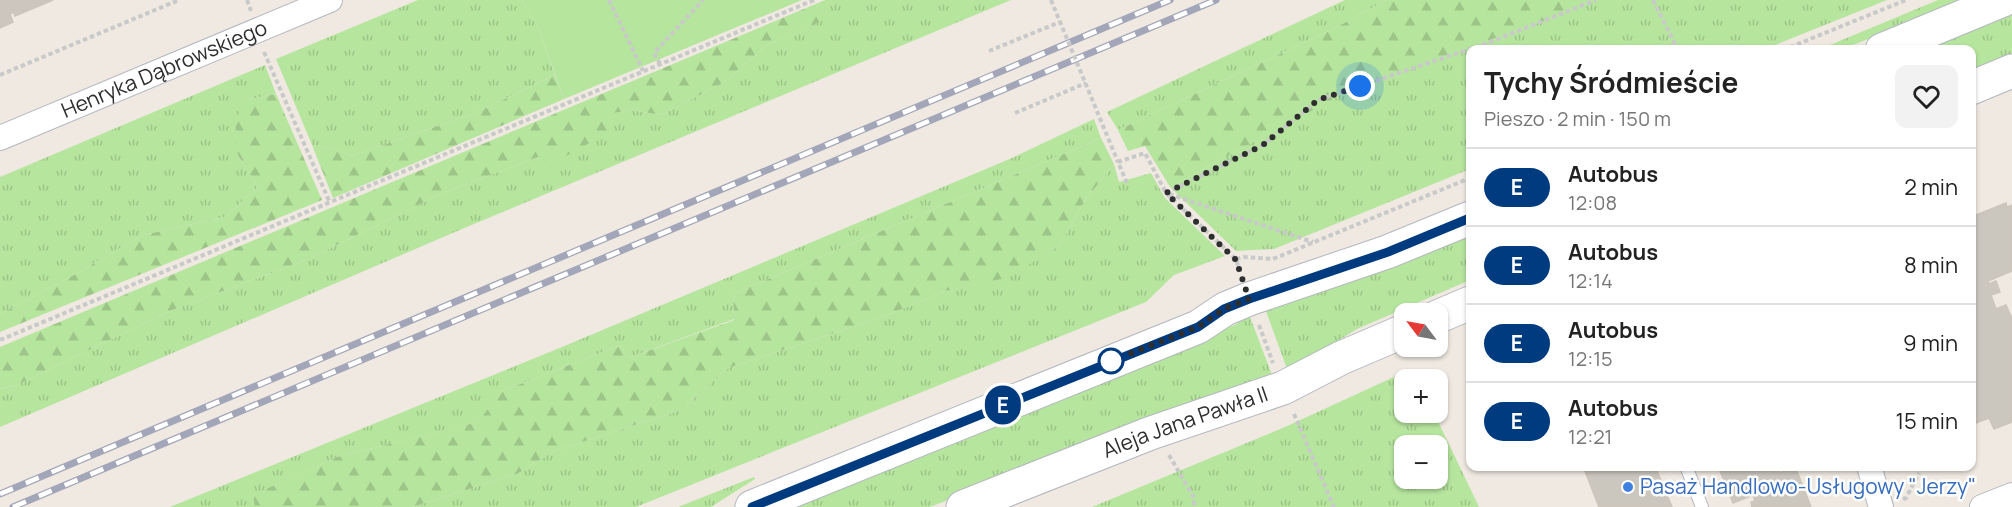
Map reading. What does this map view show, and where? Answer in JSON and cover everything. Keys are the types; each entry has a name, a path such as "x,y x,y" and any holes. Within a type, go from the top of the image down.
{"street":[{"name":"Henryka Dąbrowskiego","path":"0,138 330,0"},
{"path":"1894,45 2003,0"},
{"path":"1976,86 2012,70"},
{"path":"752,507 1198,327 1224,309 1388,252 1466,220"},
{"path":"1448,312 1466,305"},
{"name":"Aleja Jana Pawła II","path":"963,507 1151,433 1283,388 1341,358 1394,335"},
{"path":"1872,471 1889,504"},
{"path":"1982,507 2012,495"}],"lane":[{"path":"1688,471 1702,507"}],"path":[{"path":"0,75 179,0"},
{"path":"247,0 267,60 330,203"},
{"path":"609,0 643,71"},
{"path":"660,64 654,52 703,0"},
{"path":"0,340 814,0"},
{"path":"1051,0 1127,183"},
{"path":"1482,45 1596,0"},
{"path":"1653,0 1676,45"},
{"path":"1796,45 1906,0"},
{"path":"989,51 1060,22"},
{"path":"1166,193 1263,145 1318,100 1466,50"},
{"path":"1015,113 1086,83"},
{"path":"1118,162 1145,153 1166,193 1236,260 1283,388 1334,507"},
{"path":"1236,260 1244,257 1273,259 1466,180"},
{"path":"1166,193 1315,243"},
{"path":"1174,465 1194,498 1194,507"},
{"path":"1889,504 1906,498 1919,473"}],"green space":[{"path":"418,0 522,0 538,27 555,75 475,113 352,156 312,145 276,59"},
{"path":"522,0 802,0 564,99 538,27"},
{"path":"825,0 1011,0 469,226 0,427 0,389 17,385 167,312 306,260 443,193 538,157 614,113 631,110 661,115 723,83 768,44 821,21 818,3"},
{"path":"1345,0 1387,0 1333,29 1118,130 1107,112"},
{"path":"1387,0 1592,0 1555,17 1475,45 1466,45 1466,48 1339,96 1170,187 1145,146 1128,151 1118,130 1333,29"},
{"path":"1592,0 1887,0 1775,45 1475,45 1555,17"},
{"path":"1938,0 1966,0 1853,45 1830,45"},
{"path":"818,3 822,21 768,44 723,83 661,115 631,110 614,113 607,133 552,164 538,157 443,193 306,260 167,312 17,385 0,389 0,347"},
{"path":"2012,11 2012,61 1976,76 1976,45 1929,45"},
{"path":"1466,48 1466,171 1274,249 1236,251 1170,187 1338,96"},
{"path":"265,65 276,94 246,100 238,155 258,187 225,217 143,235 0,314 0,177"},
{"path":"555,75 564,99 333,198 312,145 352,156 475,113"},
{"path":"276,94 322,200 0,332 0,314 143,235 225,217 258,187 238,155 235,120 246,100"},
{"path":"1094,119 1101,138 733,294 734,319 628,358 621,345 502,391 479,422 337,457 254,495 255,507 170,507 562,347 1012,158"},
{"path":"1101,138 1114,164 1086,199 1059,246 1006,278 945,291 880,318 728,368 681,410 554,451 517,474 412,507 255,507 253,495 337,457 478,422 502,391 621,345 628,358 734,320 733,294"},
{"path":"1114,164 1119,182 1151,173 1165,198 1225,256 1174,275 1146,302 636,507 412,507 517,474 554,451 681,410 728,368 880,318 945,291 1006,277 1059,246 1086,199"},
{"path":"1466,231 1466,282 1417,303 1394,303 1394,313 1357,329 1315,355 1290,377 1263,303"},
{"path":"1247,309 1275,383 1149,422 930,507 781,507 1237,324 1244,310"},
{"path":"1394,377 1394,423 1439,423 1445,435 1394,435 1394,489 1448,489 1448,442 1479,507 1092,507 1285,427"},
{"path":"754,477 755,479 711,507 678,507"}],"building":[{"path":"0,0 9,0 14,12 10,14 13,22 0,28"},
{"path":"9,0 53,0 15,16"},
{"path":"2006,203 2007,207 2012,205 2012,271 1988,281 1989,284 1996,281 2000,292 1991,295 1996,309 2006,305 2012,319 2012,422 1994,429 1989,418 1976,423 1976,215"},
{"name":"Pasaż Handlowo-Usługowy \"Jerzy\"","path":"1585,471 1657,471 1672,507 1599,507"},
{"path":"1720,471 1779,471 1780,473 1797,471 1811,507 1752,507 1751,502 1755,501 1753,495 1733,503"}],"railway":[{"path":"0,494 1170,0"},
{"path":"13,507 1216,0"}],"bus line":[{"name":"E","path":"752,507 1198,327 1224,309 1285,285 1388,252 1466,220"}],"place":[{"name":"Pasaż Handlowo-Usługowy \"Jerzy\"","path":"1628,487"}],"route":[{"path":"1111,361 1198,327 1224,309 1249,299 1236,260 1166,193 1263,145 1318,100 1360,86"}]}
